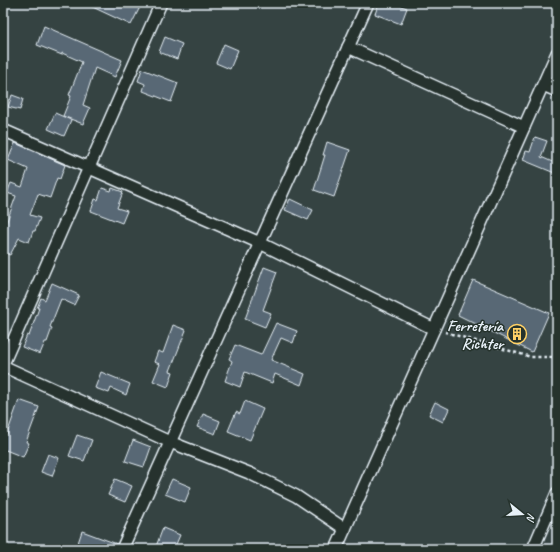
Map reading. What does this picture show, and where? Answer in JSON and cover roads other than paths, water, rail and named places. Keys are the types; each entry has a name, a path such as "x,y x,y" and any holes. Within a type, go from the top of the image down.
{"street":[{"path":"161,3 3,365 170,442 249,473 296,496 345,529"},
{"path":"122,549 368,3"},
{"path":"348,47 524,128"},
{"path":"336,549 557,53"},
{"path":"543,85 557,91"},
{"path":"3,130 260,243 434,329"},
{"path":"533,549 557,493"}],"place":[{"name":"Ferretería Richter","path":"517,334"}]}
